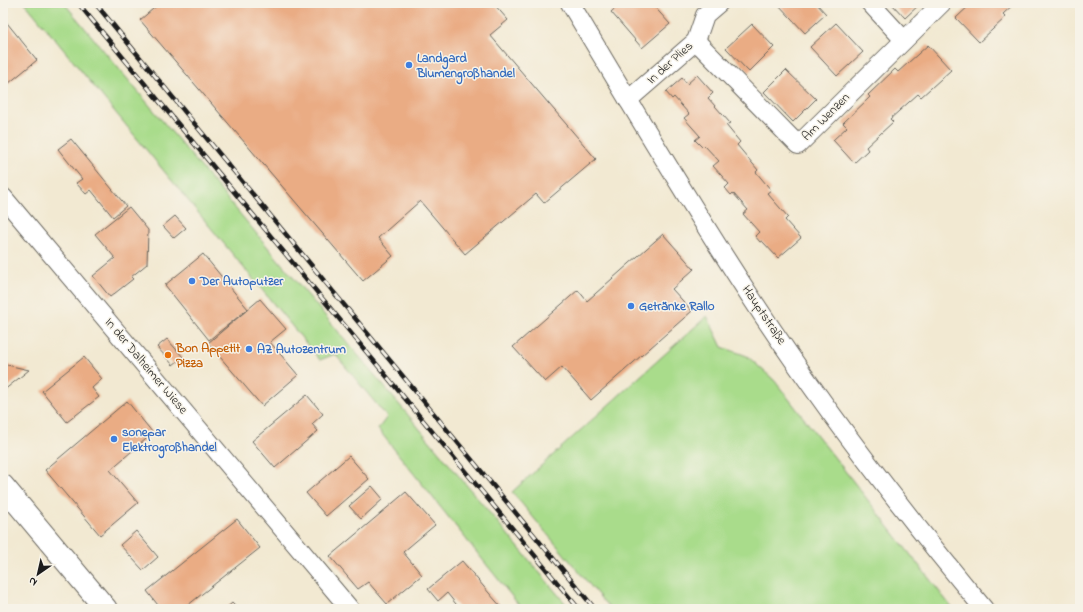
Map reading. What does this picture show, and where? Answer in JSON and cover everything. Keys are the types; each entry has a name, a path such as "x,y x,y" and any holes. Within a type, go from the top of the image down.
{"main road":[{"path":"3,486 106,609"}],"street":[{"name":"Hauptstraße","path":"570,3 628,100 746,289 816,392 886,486 984,609"},
{"name":"In der Plies","path":"628,100 696,41 705,15 719,3"},
{"path":"870,3 904,40"},
{"name":"Am Wenzen","path":"696,41 798,145 942,3"},
{"name":"In der Dalheimer Wiese","path":"3,197 350,609"}],"green space":[{"path":"25,3 64,3 570,609 522,609 378,429 387,417 335,354 320,360"},
{"path":"707,316 722,347 747,356 774,380 953,609 610,609 512,492"}],"building":[{"path":"160,3 493,3 508,20 490,35 596,159 544,203 536,194 465,254 420,201 378,238 393,256 363,281 140,20"},
{"path":"621,3 651,3 670,24 642,48 611,12"},
{"path":"777,3 816,3 826,14 805,33"},
{"path":"891,3 921,3 905,18"},
{"path":"972,3 1015,3 1003,14 1006,17 979,42 956,18"},
{"path":"3,18 37,60 3,88"},
{"path":"836,23 863,52 837,76 810,47"},
{"path":"752,24 774,47 749,72 726,48"},
{"path":"928,45 951,70 921,97 918,94 890,119 893,122 866,147 868,150 854,163 833,140 847,127 843,123 870,97 868,95 895,69 898,72"},
{"path":"786,70 816,99 793,122 764,92"},
{"path":"697,75 713,93 708,98 730,123 726,125 740,142 737,145 758,170 756,172 771,190 767,193 788,217 785,220 801,238 778,258 762,241 760,242 755,236 759,232 743,214 748,210 733,193 731,195 725,188 729,184 713,166 719,161 704,145 702,147 695,140 700,136 684,118 689,114 674,97 672,99 666,92 682,78 687,84"},
{"path":"71,139 126,206 113,217 91,190 86,194 76,183 82,179 58,149"},
{"path":"129,207 148,230 147,264 131,277 133,279 110,297 93,276 115,258 95,234"},
{"path":"175,216 186,228 174,238 163,226"},
{"path":"663,234 694,269 672,289 692,311 591,400 562,367 545,382 513,347 578,290 587,301"},
{"path":"203,254 248,309 209,340 165,285"},
{"path":"260,299 286,329 270,342 298,375 262,406 208,343"},
{"path":"167,339 183,357 173,365 157,347"},
{"path":"84,357 102,379 92,388 99,397 67,422 42,391"},
{"path":"3,364 29,370 3,391"},
{"path":"307,395 323,414 312,424 318,431 275,468 252,441"},
{"path":"127,401 153,433 110,470 138,503 100,535 45,470"},
{"path":"349,456 369,479 326,516 306,493"},
{"path":"372,486 383,499 361,519 349,506"},
{"path":"406,492 435,525 403,552 422,575 387,604 368,582 358,589 330,556"},
{"path":"237,519 260,548 183,609 165,609 163,607 161,609 147,591"},
{"path":"136,531 158,557 143,570 120,545"},
{"path":"462,561 503,609 460,609 447,593 438,601 428,589"},
{"path":"232,603 238,609 225,609"}],"railway":[{"path":"78,3 579,609"},
{"path":"95,3 595,609"}],"place":[{"name":"Landgard Blumengroßhandel","path":"409,65"},
{"name":"Der Autoputzer","path":"192,281"},
{"name":"Getränke Rallo","path":"631,306"},
{"name":"AZ Autozentrum","path":"249,349"},
{"name":"Bon Appetit Pizza","path":"168,355"},
{"name":"sonepar Elektrogroßhandel","path":"114,439"}]}
